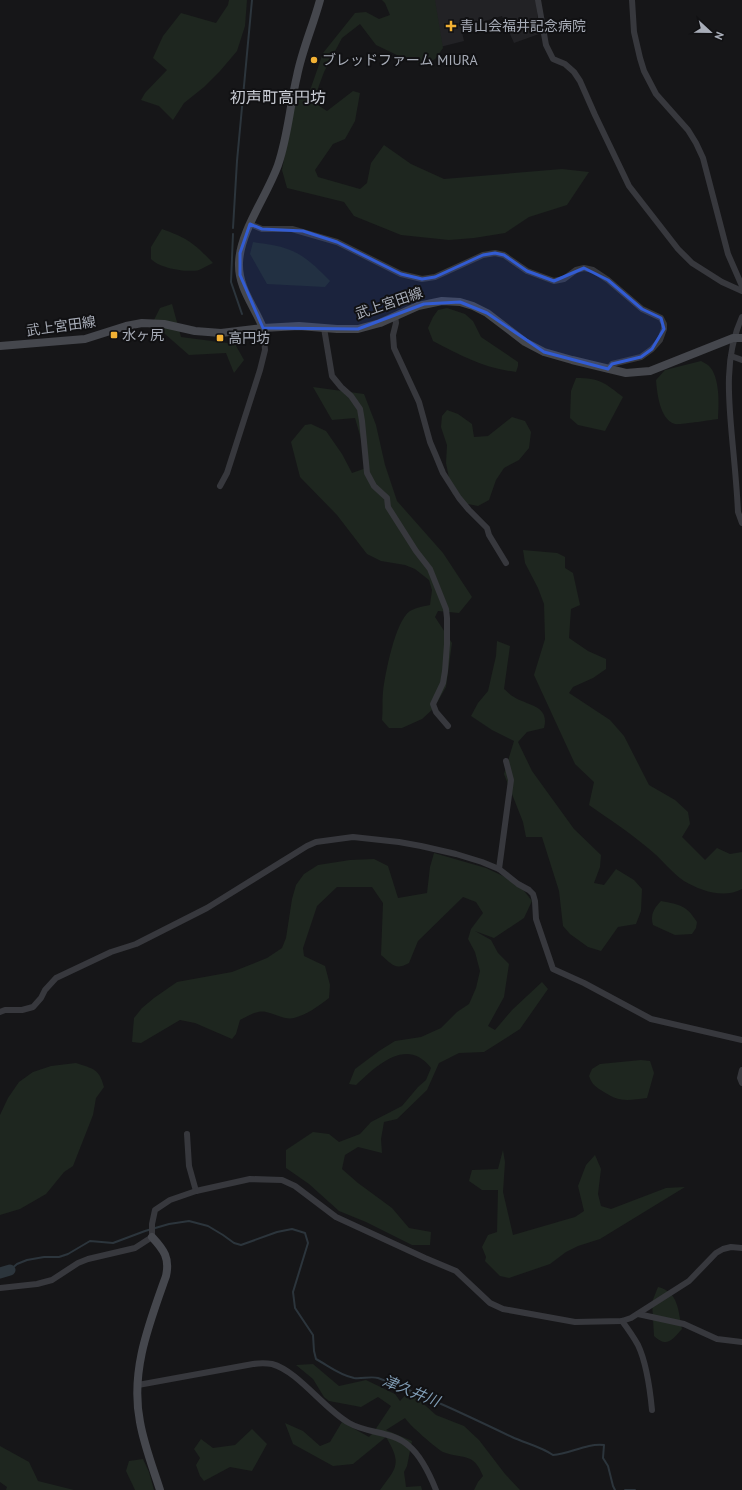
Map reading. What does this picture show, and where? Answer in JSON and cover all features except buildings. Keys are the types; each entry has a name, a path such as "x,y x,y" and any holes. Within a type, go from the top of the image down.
{"main road":[{"path":"263,328 245,292 239,270 240,253 242,242 278,164 301,57 320,0"},
{"name":"武上宮田線","path":"0,346 85,339 126,326 142,323 164,324 195,331 214,333 229,333 263,328 299,326 358,329 373,325 418,306 434,302 452,301 467,303 487,313 525,342 544,352 626,373 645,372 738,338"},
{"path":"152,1237 168,1260 168,1267 142,1345 139,1360 138,1384 140,1422 160,1490"}],"street":[{"path":"538,0 546,45 553,59 565,64 574,72 580,81 594,115 629,186 678,249 692,263 722,282 742,292"},
{"path":"632,0 634,32 644,71 656,94 688,130 696,142 703,158 728,254 742,286"},
{"path":"250,224 262,230 292,229 337,242 401,274 422,279 435,277 483,255 495,254 504,255 526,271 554,281 564,279 576,270 584,268 593,270 608,280 642,310 661,318 664,324 664,329 660,340 652,349 642,357 612,364 608,369"},
{"path":"395,316 396,323 393,335 394,348 419,402 430,442 436,456 459,498 487,528 489,535 506,563"},
{"path":"742,317 738,338 732,356 729,398 738,512 742,523"},
{"path":"220,486 227,474 260,370 265,350 263,328"},
{"path":"324,328 332,376 356,402 361,413 368,473 374,486 387,498 388,506 430,569 446,609 447,644 445,670 443,683 433,704 436,712 448,726"},
{"path":"732,356 742,360"},
{"path":"499,869 511,780 506,761"},
{"path":"0,1012 5,1010 22,1010 33,1007 42,998 45,990 56,978 72,972 103,955 136,944 170,928 207,908 306,846 316,842 354,838 406,844 456,854 499,869 533,894 536,901 536,919 553,969 584,983 651,1019 742,1040"},
{"path":"742,1070 740,1078 742,1083"},
{"path":"187,1134 189,1166 196,1191"},
{"path":"0,1288 37,1284 52,1280 78,1263 88,1259 135,1248 152,1237 152,1224 155,1210 170,1200 196,1191 250,1179 282,1180 295,1186 336,1217 456,1270 490,1303 503,1309 575,1322 622,1321 631,1318 689,1281 716,1253 731,1247 742,1248"},
{"path":"638,1314 684,1324 717,1339 742,1342"},
{"path":"622,1321 635,1340 643,1358 651,1395 652,1410"},
{"path":"138,1384 254,1364 275,1365 296,1379 348,1423 407,1444 418,1456 436,1490"}],"highlighted area":[{"path":"250,224 262,229 303,231 337,242 401,274 422,279 435,277 483,255 495,253 504,255 527,271 554,281 584,268 608,280 642,309 661,318 664,329 652,349 641,357 612,364 608,369 544,352 487,313 460,302 424,304 358,329 263,328 240,275 240,253"}],"shaded area":[{"path":"229,0 247,0 245,26 237,51 220,71 204,87 184,103 173,120 159,106 141,100 145,93 167,70 153,58 163,36 181,13 216,23 228,5"},
{"path":"382,0 435,0 443,48 435,59 425,65 399,56 376,45 360,24 342,38 324,72 313,102 327,111 353,91 360,93 355,121 345,139 333,144 315,170 318,177 360,189 367,183 371,163 384,145 411,164 444,179 562,169 589,172 567,205 529,217 505,233 449,240 401,235 354,216 344,202 287,188 282,170 296,95 307,99 323,53 355,13 366,12 379,19 390,15 385,3"},
{"name":"青山会福井記念病院","path":"433,0 536,0 539,34 514,43 502,16 461,28 464,41 440,47"},
{"path":"162,229 178,235 190,242 213,263 199,270 188,271 174,269 155,262 151,259 151,247"},
{"path":"253,242 286,248 296,253 312,263 330,281 325,287 267,284 250,254"},
{"path":"172,304 181,337 235,344 244,360 234,373 226,353 189,355 165,334 155,328 154,320 160,308"},
{"path":"447,308 465,314 473,321 481,337 518,362 516,372 493,368 463,356 433,341 428,328 438,310"},
{"path":"701,361 709,366 715,377 718,391 718,419 675,424 666,417 663,412 658,399 656,380 665,370"},
{"path":"576,378 591,379 602,382 623,397 605,431 578,425 570,418 571,391"},
{"path":"313,387 364,394 376,425 385,465 397,501 443,553 472,597 459,613 438,611 435,617 452,643 446,687 434,708 422,719 402,728 389,728 382,720 383,692 388,662 400,625 410,611 430,605 432,590 429,580 415,569 405,565 381,561 367,554 337,515 300,477 291,442 305,425 311,424 326,431 342,454 352,473 369,467 355,418 332,420"},
{"path":"447,410 458,414 472,424 474,437 488,436 512,417 525,421 531,432 529,448 519,460 504,468 496,480 489,500 478,506 463,503 452,493 446,463 447,445 441,427 442,416"},
{"path":"523,550 557,553 565,557 565,568 573,573 580,605 571,609 569,638 588,651 606,659 606,669 593,678 573,687 569,693 610,720 624,736 649,785 675,800 688,812 690,824 682,837 705,860 717,848 730,854 742,852 742,889 735,892 720,894 705,891 684,881 641,842 589,805 594,782 575,764 534,675 545,639 544,604 538,588 525,563"},
{"path":"497,641 510,646 504,689 520,700 541,710 544,715 544,728 527,732 518,742 532,771 574,829 601,855 600,867 594,883 604,885 616,869 634,880 642,889 641,911 636,924 618,927 601,951 588,947 570,934 563,926 559,891 542,837 526,837 523,822 504,774 514,741 492,730 471,716 478,703 488,691 496,656"},
{"path":"434,853 486,868 518,883 532,901 524,918 494,938 475,931 491,940 498,953 509,964 504,997 488,1026 495,1030 512,1010 542,982 548,989 520,1029 484,1052 459,1053 439,1063 427,1090 397,1119 384,1122 381,1139 382,1153 358,1147 345,1155 342,1169 392,1208 409,1228 431,1232 430,1245 412,1245 366,1222 339,1211 309,1184 286,1168 286,1150 313,1132 329,1134 339,1142 360,1134 371,1122 402,1106 426,1080 431,1068 422,1059 412,1054 402,1054 392,1057 382,1063 356,1085 349,1084 355,1069 379,1051 395,1041 421,1037 441,1028 457,1012 469,1004 476,988 480,971 475,952 468,939 471,929 483,913 476,902 463,897 418,941 409,963 397,966 391,964 381,955 383,903 372,887 337,887 317,906 303,948 304,956 325,966 330,985 329,998 299,1017 284,1018 263,1012 253,1014 240,1020 236,1034 232,1039 195,1023 180,1020 141,1043 132,1042 134,1018 142,1008 177,982 232,972 267,958 282,948 286,938 292,899 296,885 304,874 318,865 350,860 374,859 388,866 398,898 427,893 430,867"},
{"path":"661,901 678,905 690,912 697,922 696,928 692,934 675,935 653,925 653,912"},
{"path":"641,1060 650,1061 654,1073 647,1098 625,1100 615,1098 591,1082 589,1076 592,1069 600,1064"},
{"path":"76,1063 94,1070 100,1076 104,1087 96,1098 93,1115 73,1166 64,1172 46,1194 20,1209 0,1215 0,1115 8,1098 19,1082 33,1072 51,1066"},
{"path":"503,1150 505,1162 503,1192 513,1235 575,1217 584,1211 578,1186 586,1165 595,1155 601,1169 598,1194 601,1206 611,1209 666,1188 685,1187 600,1239 578,1246 566,1252 550,1264 509,1278 500,1276 485,1261 486,1257 482,1247 488,1235 497,1232 498,1190 482,1190 469,1181 472,1170 498,1169"},
{"path":"658,1287 670,1293 674,1298 682,1329 672,1339 666,1342 662,1342 654,1336 652,1302"},
{"path":"313,1364 339,1386 366,1380 395,1394 400,1401 409,1391 436,1415 464,1426 479,1440 505,1474 520,1490 474,1490 483,1476 475,1463 467,1458 443,1452 423,1436 405,1418 386,1430 412,1441 407,1466 404,1472 406,1487 421,1486 422,1490 380,1490 394,1470 396,1460 386,1437 353,1464 333,1466 293,1444 285,1423 303,1431 320,1446 330,1442 342,1422 369,1437 391,1406 378,1397 361,1407 329,1401 324,1397 313,1379 296,1365"},
{"path":"252,1429 267,1444 252,1471 230,1467 204,1481 200,1476 196,1465 200,1458 194,1449 201,1439 213,1448 235,1445"},
{"path":"0,1446 29,1462 38,1481 74,1490 6,1490 7,1487 0,1482"},
{"path":"143,1459 149,1472 154,1490 135,1490 126,1471 129,1461"}],"waterway":[{"path":"233,228 237,161 252,0"},
{"path":"233,234 231,282 242,314"},
{"name":"津久井川","path":"10,1270 17,1264 27,1260 44,1257 59,1257 68,1254 90,1241 113,1243 169,1224 189,1221 208,1226 234,1243 241,1245 277,1232 292,1229 305,1233 308,1243 293,1292 295,1308 313,1335 316,1359 339,1373 349,1377 378,1378 412,1391 553,1455 566,1453 584,1447 604,1445 603,1458 608,1466 615,1490"},
{"name":"津久井川","path":"0,1273 10,1270"},
{"path":"625,1490 635,1490"}],"place":[{"name":"青山会福井記念病院","path":"451,26"},
{"name":"ブレッドファーム MIURA","path":"314,60"},
{"name":"水ヶ尻","path":"114,335"},
{"name":"高円坊","path":"220,338"}],"district":[{"name":"初声町高円坊","path":"278,97"}]}
